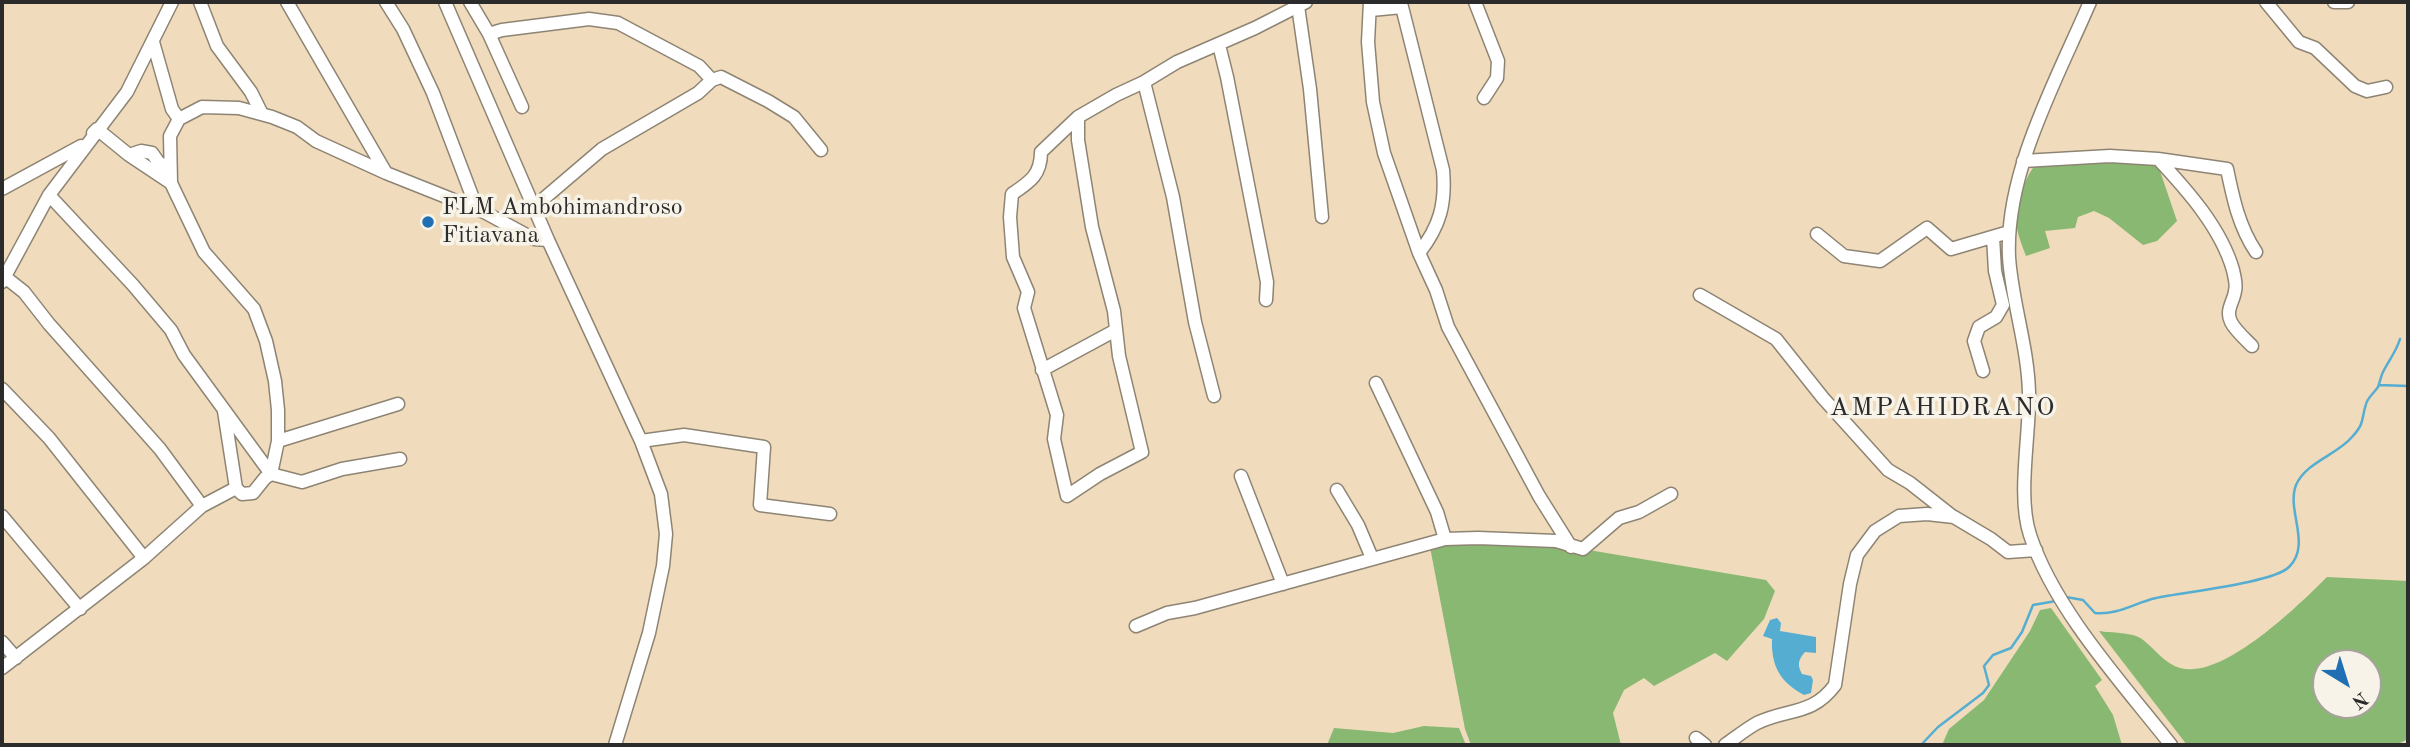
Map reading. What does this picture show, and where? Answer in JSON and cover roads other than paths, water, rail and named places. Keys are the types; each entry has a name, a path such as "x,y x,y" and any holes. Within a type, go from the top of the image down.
{"street":[{"path":"172,2 127,92 49,195 3,280 23,292 160,449 202,506"},
{"path":"200,2 217,46 251,92 262,114"},
{"path":"287,2 386,173"},
{"path":"386,2 403,29 433,93 477,209"},
{"path":"445,2 548,240 641,441 661,494 666,534 663,566 649,633 615,745"},
{"path":"470,2 489,34 522,107"},
{"path":"1475,2 1498,61 1497,78 1484,98"},
{"path":"2090,2 2023,161 2011,213 2009,258 2029,390 2026,507 2029,533 2061,598 2171,745"},
{"path":"2266,2 2299,42 2315,48 2355,86 2367,91 2386,87"},
{"path":"2334,2 2347,2"},
{"path":"1078,117 1078,140 1092,227 1114,311 1119,356 1142,453 1100,474 1067,496 1054,439 1057,415 1024,308 1028,292 1013,257 1010,216 1012,194 1027,184 1041,167 1041,152 1078,117 1116,95 1177,62 1219,45 1302,4 1322,217"},
{"path":"1419,253 1428,242 1440,217 1445,195 1443,170 1401,4 1370,6 1368,42 1373,102 1384,153 1419,253 1436,290 1448,327 1539,496 1571,547"},
{"path":"489,34 589,19 618,23 699,66 712,80"},
{"path":"153,42 172,109 180,119"},
{"path":"1219,45 1267,282 1266,300"},
{"path":"534,206 602,149 721,77 794,117 821,150"},
{"path":"1144,82 1173,197 1195,322 1214,396"},
{"path":"225,411 236,488 243,494 253,493 271,474 278,441 275,381 266,341 254,309 204,253 171,183 170,136 180,119 202,107 239,108 297,127 316,141 386,173 477,209 534,239 548,240"},
{"path":"97,129 129,155 171,183"},
{"path":"2,189 82,145 97,129"},
{"path":"129,155 141,150 152,153 159,163 167,166 170,161"},
{"path":"2023,161 2110,156 2158,159 2227,169 2246,238 2256,252"},
{"path":"2158,159 2197,201 2223,244 2233,270 2236,290 2229,305 2230,320 2252,346"},
{"path":"49,195 171,330 184,355 271,474 302,482 349,467 400,459"},
{"path":"1817,234 1844,256 1880,261 1927,228 1951,249 2009,232"},
{"path":"1983,371 1974,341 1979,327 1996,317 2003,305 1995,271 1993,237"},
{"path":"1700,295 1776,339 1823,398 1888,470 2008,552 2036,550"},
{"path":"1042,370 1116,330"},
{"path":"1376,383 1437,512 1445,539"},
{"path":"2,389 49,438 144,558"},
{"path":"278,441 398,404"},
{"path":"641,441 684,435 764,447 760,505 830,514"},
{"path":"1241,476 1283,584"},
{"path":"2,668 144,558 202,506 236,488"},
{"path":"1337,490 1358,525 1372,558"},
{"path":"1136,626 1167,613 1195,608 1445,539 1556,541 1583,549 1619,518 1639,512 1671,494"},
{"path":"1725,745 1758,723 1807,708 1826,698 1835,685 1857,555 1875,531 1899,516 1927,514 1954,517"},
{"path":"2,516 80,609"},
{"path":"2,642 16,658"}],"water":[{"path":"1777,618 1781,623 1780,631 1816,637 1816,653 1805,652 1799,663 1802,674 1811,676 1813,680 1811,693 1804,695 1789,685 1775,665 1772,639 1763,636 1770,620"}],"waterway":[{"path":"2066,597 2083,600 2095,613 2112,612 2156,598 2265,578 2289,567 2295,558 2299,538 2294,506 2296,485 2307,470 2346,443 2361,425 2367,402 2378,387 2400,339"},
{"path":"2379,385 2408,386"},
{"path":"1921,745 1938,727 1983,693 1989,685 1984,666 1993,655 2011,648 2022,632 2033,605 2056,601"}],"place":[{"name":"FLM Ambohimandroso Fitiavana","path":"428,222"}],"district":[{"name":"AMPAHIDRANO","path":"1943,408"}]}
